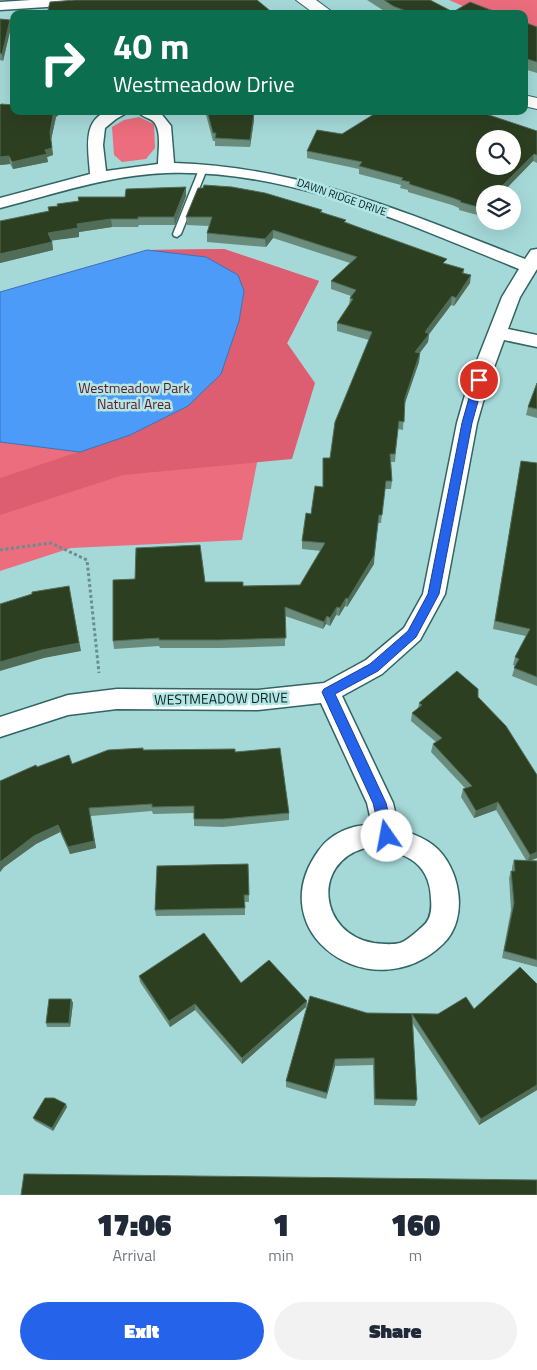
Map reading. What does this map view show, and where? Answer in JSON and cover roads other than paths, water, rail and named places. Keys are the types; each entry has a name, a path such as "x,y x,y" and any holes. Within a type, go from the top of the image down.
{"street":[{"path":"0,6 93,0"},
{"path":"304,0 320,10"},
{"path":"98,177 96,126 109,115"},
{"path":"155,115 160,117 165,126 166,168"},
{"name":"DAWN RIDGE DRIVE","path":"0,203 70,182 166,168 259,174 313,186 533,260"},
{"name":"WESTMEADOW DRIVE","path":"0,727 68,705 116,699 258,700 328,692 374,667 412,634 434,594 467,423 496,333 511,297 533,260"},
{"path":"496,333 537,341"},
{"path":"328,692 380,803 387,836"},
{"path":"365,836 387,836 406,842 425,854 439,871 446,892 445,914 436,934 410,953 387,958 355,952 335,940 322,925 314,904 314,883 327,857 344,843 365,836"}],"lane":[{"path":"177,234 202,169"}],"water":[{"path":"147,250 206,257 238,275 244,291 239,321 221,374 188,406 130,435 80,452 0,442 0,292"}],"park label":[{"name":"Westmeadow Park Natural Area","path":"134,396"}]}
